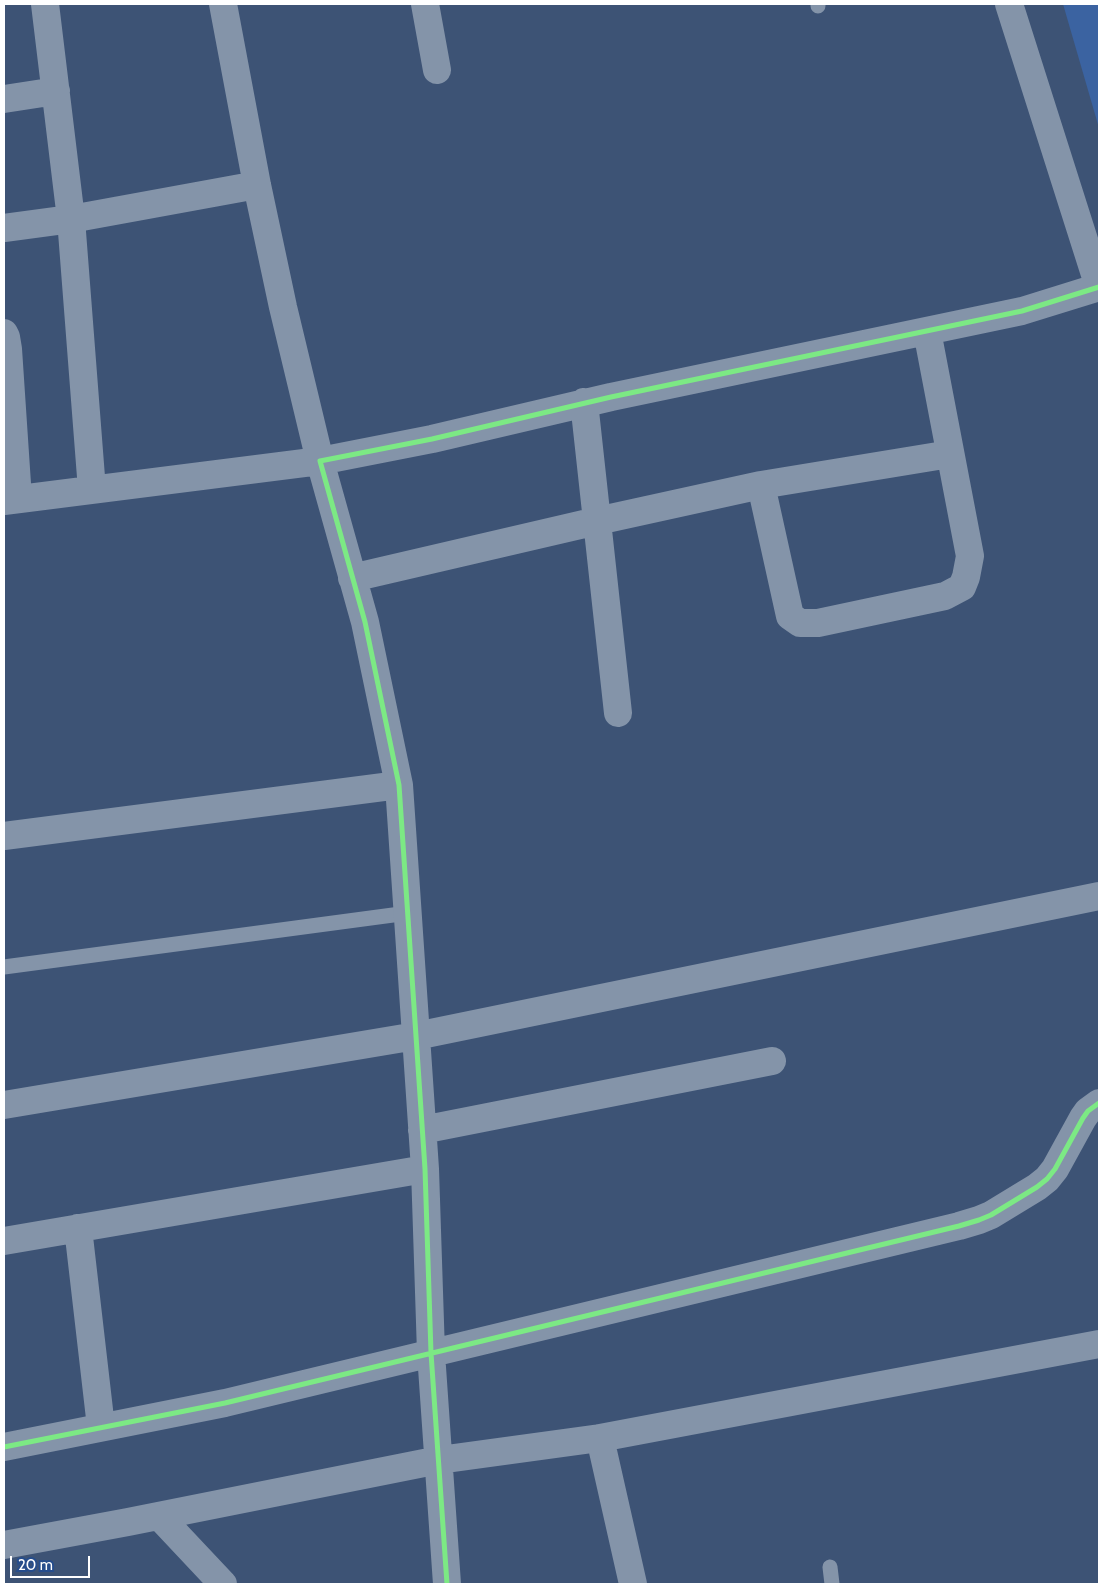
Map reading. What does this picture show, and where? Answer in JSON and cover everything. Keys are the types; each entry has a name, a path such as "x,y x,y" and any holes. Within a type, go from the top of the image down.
{"street":[{"path":"45,4 71,219 92,490"},
{"path":"224,4 257,185 283,307 320,460 365,622 399,785 425,1169 431,1353 447,1584"},
{"path":"425,4 437,70"},
{"path":"4,333 8,349 11,500 320,460 432,439 584,402 1022,311 1099,287 1009,4"},
{"path":"4,99 56,91"},
{"path":"4,228 71,219 257,185"},
{"path":"762,485 790,616 800,623 818,623 945,596 962,587 970,556 927,331"},
{"path":"584,402 618,713"},
{"path":"352,578 762,485 950,454"},
{"path":"4,836 399,785"},
{"path":"4,1105 416,1036 1099,896"},
{"path":"422,1130 772,1061"},
{"path":"4,1447 225,1403 979,1220 991,1215 1047,1179 1055,1169 1083,1118 1088,1111 1099,1103"},
{"path":"4,1241 425,1169"},
{"path":"78,1228 102,1428"},
{"path":"4,1545 439,1460 600,1438 1099,1344"},
{"path":"600,1438 633,1584"},
{"path":"159,1516 223,1584"}],"lane":[{"path":"4,967 408,913"},
{"path":"830,1567 832,1584"}],"shaded area":[{"path":"1063,4 1099,4 1099,128"}],"cycle path":[{"path":"447,1584 431,1353 425,1169 399,785 365,622 320,461 432,439 611,397 1022,311 1099,287"},
{"path":"4,1447 225,1403 979,1220 991,1215 1047,1179 1055,1169 1083,1118 1088,1111 1099,1103"}]}
